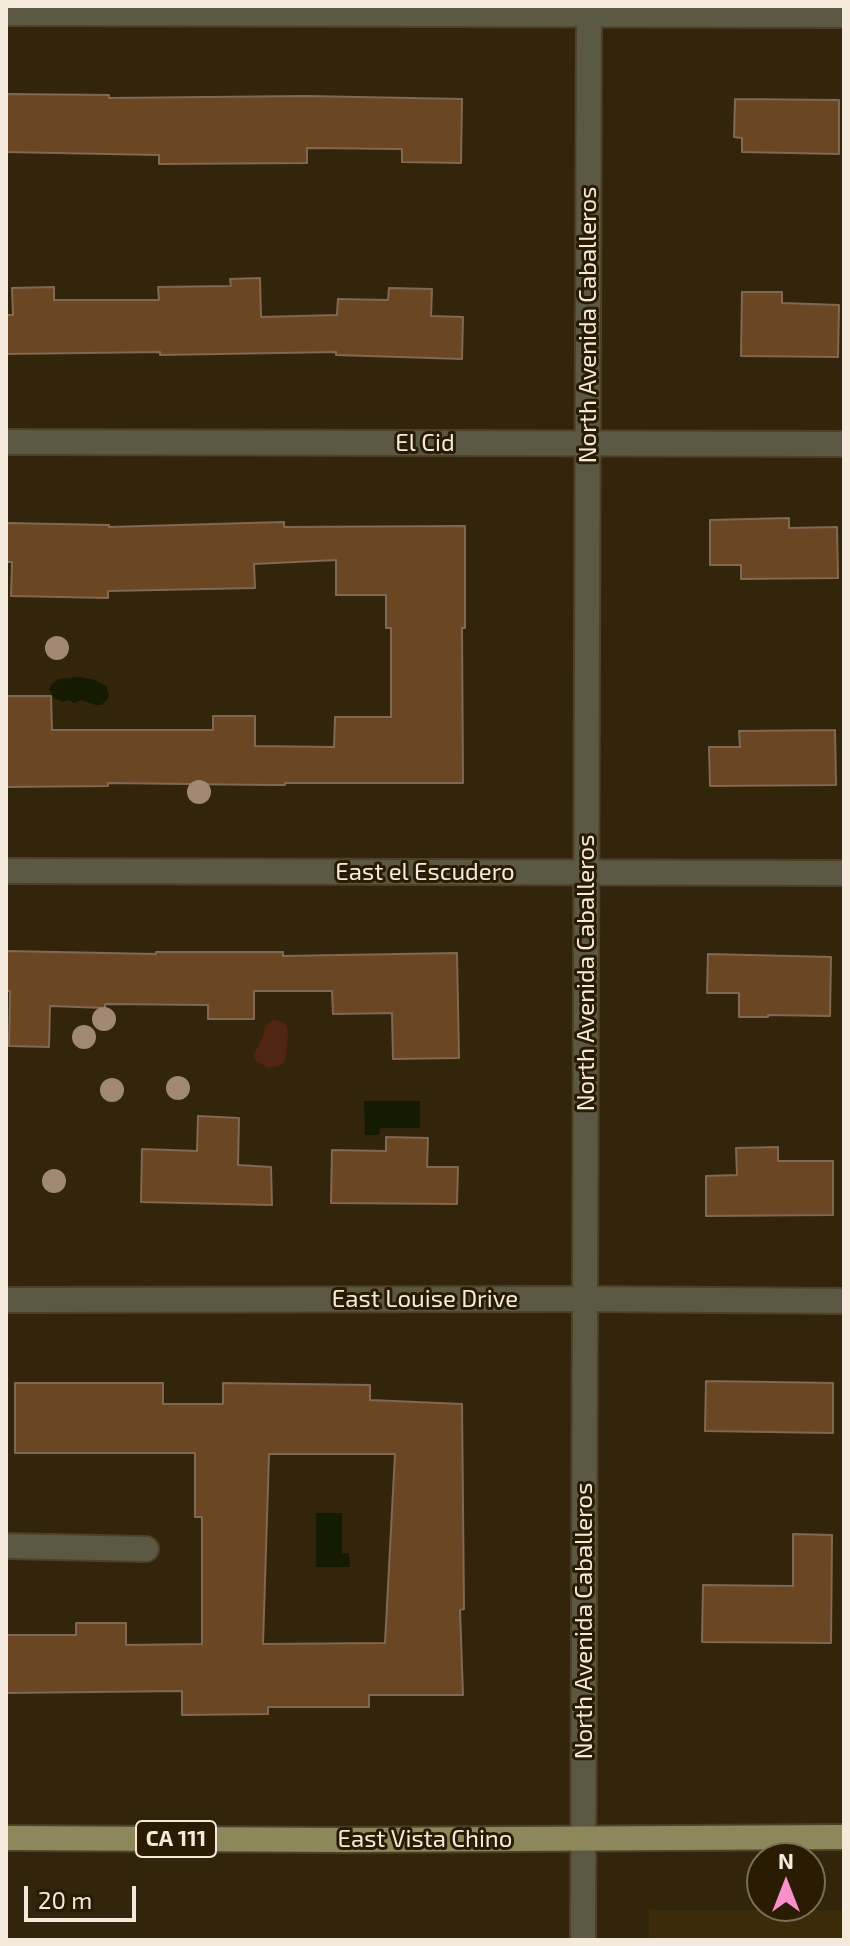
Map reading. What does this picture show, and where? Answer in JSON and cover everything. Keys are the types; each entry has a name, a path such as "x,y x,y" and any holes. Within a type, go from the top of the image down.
{"main road":[{"name":"East Vista Chino","path":"6,1838 346,1840 844,1837"}],"street":[{"path":"6,13 589,10 844,15"},
{"name":"North Avenida Caballeros","path":"583,1940 589,10"},
{"name":"El Cid","path":"6,442 844,444"},
{"name":"East el Escudero","path":"6,871 844,873"},
{"name":"East Louise Drive","path":"6,1300 844,1301"},
{"path":"6,1546 146,1549"}],"shaded area":[{"path":"80,677 106,686 109,694 107,700 96,705 81,700 63,702 54,698 49,689 52,684 59,679"},
{"path":"272,1020 283,1022 287,1027 286,1057 279,1066 268,1068 253,1056 265,1026"},
{"path":"364,1101 420,1101 420,1128 380,1128 379,1135 365,1135"},
{"path":"316,1513 342,1513 342,1553 349,1553 350,1567 316,1567"},
{"path":"649,1910 746,1910 746,1922 826,1922 826,1910 844,1910 844,1940 649,1940"}],"building":[{"path":"6,94 109,95 109,98 306,96 462,99 461,163 402,162 402,149 307,148 307,163 159,164 159,155 6,152"},
{"path":"735,99 839,100 839,154 742,152 742,138 734,137"},
{"path":"260,278 261,317 337,315 338,299 388,300 389,288 432,289 431,316 463,317 462,359 336,355 336,352 6,354 6,315 13,315 12,288 54,287 54,300 159,300 158,287 231,286 230,279"},
{"path":"742,292 782,292 782,303 839,305 838,357 741,356"},
{"path":"789,518 789,528 837,527 838,578 741,579 741,565 710,565 710,520"},
{"path":"284,522 284,527 465,526 463,783 108,783 108,786 6,787 6,696 51,696 52,730 213,730 213,716 255,716 255,746 334,747 335,717 391,717 391,628 386,628 386,595 336,595 336,560 254,564 255,588 108,591 108,598 11,596 12,562 6,562 6,523 109,527"},
{"path":"835,730 836,785 710,786 709,747 740,747 739,731"},
{"path":"6,951 156,954 283,952 283,956 457,953 459,1058 393,1059 392,1013 333,1014 332,991 254,991 254,1019 208,1019 208,1005 50,1006 49,1047 9,1046 10,991 6,991"},
{"path":"708,954 831,957 830,1016 739,1017 739,993 707,993"},
{"path":"198,1116 239,1118 238,1165 271,1167 272,1205 141,1202 142,1149 197,1151"},
{"path":"386,1137 428,1138 427,1167 458,1167 457,1204 331,1203 332,1150 386,1151"},
{"path":"778,1147 778,1161 833,1161 833,1215 706,1216 706,1176 737,1175 736,1148"},
{"path":"706,1381 833,1383 833,1433 705,1431"},
{"path":"15,1383 163,1383 163,1404 223,1404 223,1383 370,1385 370,1400 462,1404 464,1609 460,1610 463,1695 369,1695 369,1707 268,1707 268,1714 182,1715 182,1691 6,1693 6,1635 76,1635 76,1623 126,1623 126,1645 202,1644 202,1517 195,1517 195,1453 15,1453","holes":["269,1454 395,1454 385,1643 263,1644"]},
{"path":"793,1534 832,1535 831,1643 702,1642 703,1585 793,1586"}]}
